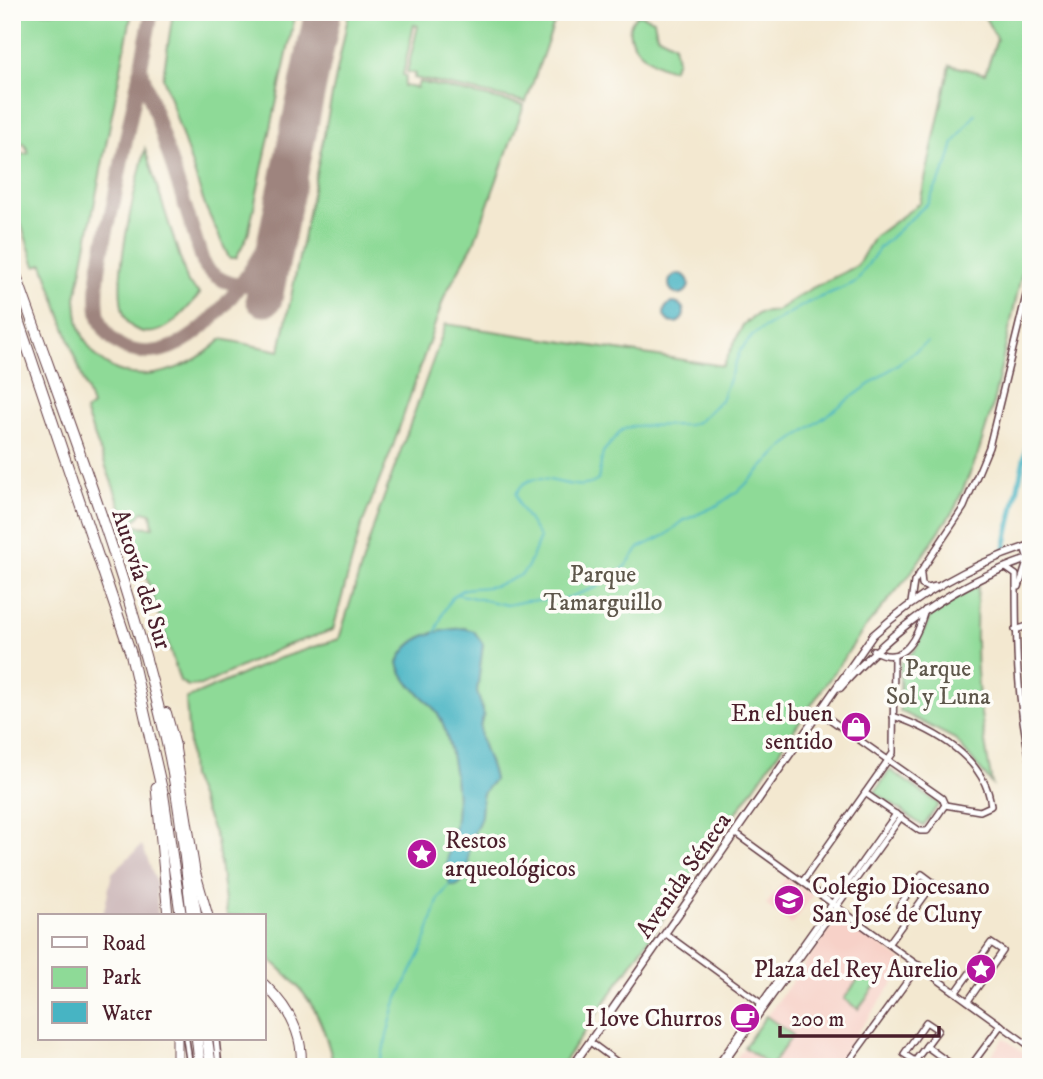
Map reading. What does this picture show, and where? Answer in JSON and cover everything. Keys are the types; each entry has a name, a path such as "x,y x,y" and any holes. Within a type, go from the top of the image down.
{"highway":[{"name":"Autovía del Sur","path":"12,262 130,606 150,675 176,794 192,914"},
{"name":"Autovía del Sur","path":"12,302 111,590 145,708 163,794 181,914"},
{"path":"130,606 155,673 175,746 195,871 207,914"},
{"path":"145,708 144,724 156,788 170,914"},
{"path":"266,986 292,1017 300,1040 302,1067"},
{"path":"177,1040 177,1067"},
{"path":"197,1040 200,1067"},
{"path":"207,1040 211,1067"}],"street":[{"path":"911,603 914,582 964,507 989,447 1031,275"},
{"path":"1016,611 1022,569 1029,558 1027,546"},
{"name":"Avenida Séneca","path":"572,1067 821,713 861,650 911,603 939,585 978,564 1027,546"},
{"name":"Avenida Séneca","path":"825,705 873,650 926,609 979,577 1029,558"},
{"path":"1003,568 1010,569 1016,575 1015,630 1020,717 1031,764"},
{"path":"921,572 922,585 928,588 939,585"},
{"path":"873,650 894,655 912,646 926,609"},
{"path":"1015,630 1031,625"},
{"path":"803,881 893,754 894,655"},
{"path":"821,713 942,798 945,806"},
{"path":"893,716 923,728 960,752 981,777 991,806 980,811 945,806"},
{"path":"865,793 920,831 927,831 945,806"},
{"path":"176,794 199,914"},
{"path":"716,1067 898,816"},
{"path":"736,834 1031,1046"},
{"path":"889,943 934,883 922,874 899,906 910,914"},
{"path":"666,934 763,1004"},
{"path":"956,992 991,943 1003,951 968,1001"},
{"path":"845,1067 919,965"},
{"path":"965,979 977,988"},
{"path":"721,1067 763,1004"},
{"path":"926,1022 938,1030 926,1046 915,1061 904,1054 926,1022"},
{"path":"970,1067 1001,1025"},
{"path":"186,1040 190,1067"},
{"path":"216,1040 219,1067"},
{"path":"590,1042 624,1067"},
{"path":"926,1046 955,1067"}],"shaded area":[{"path":"142,845 156,881 158,914 103,914 112,873"},
{"name":"Colegio Diocesano San José de Cluny","path":"787,876 813,895 792,925 766,905"},
{"path":"840,915 907,964 833,1067 730,1067"},
{"path":"1004,1038 1031,1059 1031,1067 983,1067"}],"green space":[{"path":"12,12 132,12 76,298 81,331 93,352 108,366 126,373 146,375 186,364 222,339 280,351 349,12 558,12 526,102 414,78 415,74 407,72 418,26 414,25 403,75 406,76 404,86 417,88 419,82 524,105 474,243 445,295 392,449 361,527 333,630 285,646 203,685 188,686 180,681 130,526 153,527 151,513 143,511 137,519 127,523 85,411 92,406 43,264 35,266 12,196 12,156 29,153 24,143 12,149"},
{"path":"173,12 296,12 248,235 236,258 229,258 205,206 163,77"},
{"name":"Parque Tamarguillo","path":"982,12 1031,12 1031,231 992,408 977,457 955,508 908,577 864,629 560,1067 334,1067 324,1030 311,1003 292,980 266,956 266,914 227,914 217,841 191,777 186,699 277,659 339,639 374,525 446,324 723,366 743,325 759,313 776,311 810,289 857,266 874,237 920,203 950,65 985,74 997,39"},
{"path":"638,14 654,20 657,35 674,44 677,61 672,69 654,63 637,49 629,31 631,22"},
{"path":"145,149 188,283 200,294 172,324 154,332 135,329 125,317 121,298 124,245"},
{"name":"Parque Sol y Luna","path":"978,585 978,685 992,784 955,739 900,711 900,664 916,649 931,614"},
{"path":"890,770 939,804 923,826 875,792"},
{"path":"865,970 879,981 858,1009 844,999"},
{"path":"766,1016 793,1035 771,1066 744,1047"}],"water":[{"path":"675,274 683,274 689,284 683,294 675,294 669,288 669,280"},
{"path":"670,303 678,303 684,313 678,323 670,323 664,317 664,309"},
{"path":"464,628 474,631 483,644 477,692 484,715 480,731 494,780 482,798 480,818 469,848 466,878 455,886 450,885 447,867 455,826 457,795 447,737 440,718 407,680 398,663 416,640 444,630"}],"waterway":[{"path":"436,632 444,611 460,591 500,584 521,575 528,566 540,538 519,505 516,494 523,484 543,479 588,485 598,480 603,452 622,430 633,426 689,425 699,421 721,400 740,351 754,334 807,303 856,282 880,247 927,204 948,164 954,143 975,114"},
{"path":"456,594 507,605 526,601 562,600 597,587 624,568 639,548 666,535 683,521 718,505 742,488 783,447 928,342"},
{"path":"1005,548 1031,426"},
{"path":"379,1067 395,1004 423,948 439,898 451,883"}],"taxiway":[{"path":"152,12 99,270 98,311 105,330 119,345 131,350 156,351 180,343 203,327 243,281 273,230 282,208"},
{"path":"142,72 204,265 223,280 248,285 263,278 268,270 275,241"}],"runway":[{"path":"264,298 323,12"}],"place":[{"name":"En el buen sentido","path":"856,727"},
{"name":"Restos arqueológicos","path":"422,854"},
{"name":"Colegio Diocesano San José de Cluny","path":"789,900"},
{"name":"Plaza del Rey Aurelio","path":"981,969"},
{"name":"I love Churros","path":"745,1018"}]}
